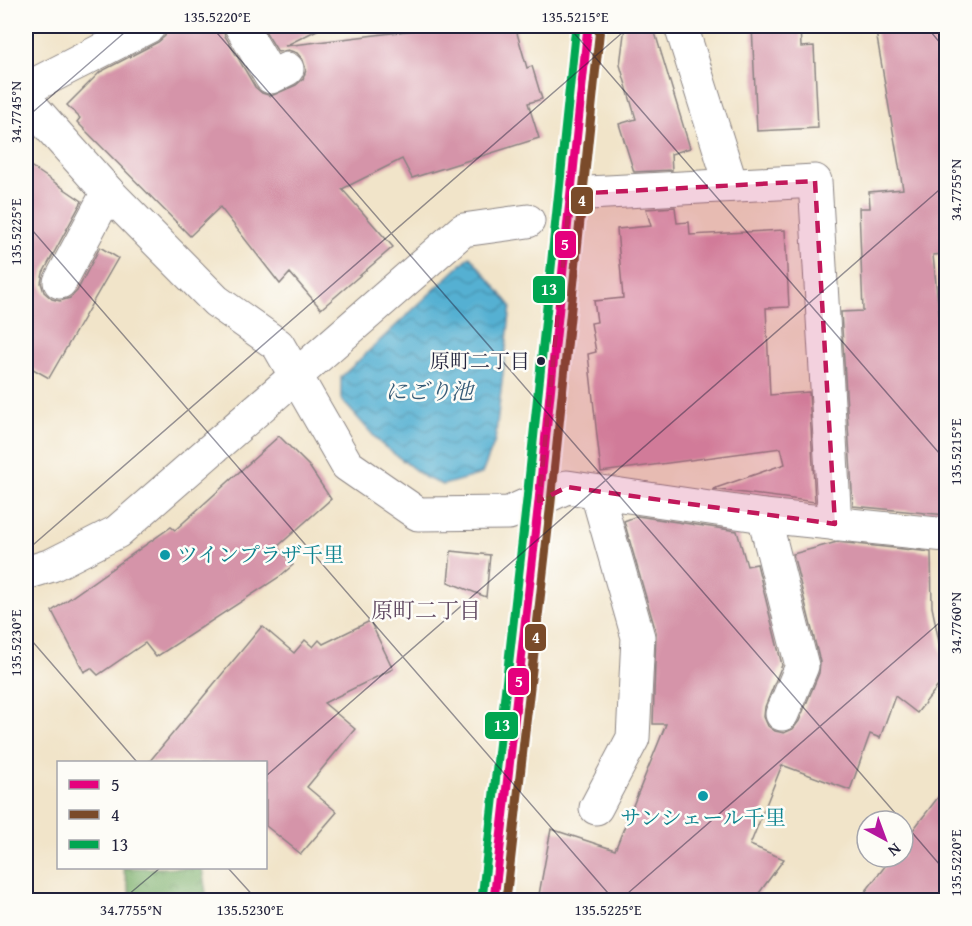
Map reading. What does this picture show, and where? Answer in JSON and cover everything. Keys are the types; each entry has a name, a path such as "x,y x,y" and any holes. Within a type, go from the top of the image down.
{"street":[{"path":"26,89 149,26"},
{"path":"241,26 271,77 287,69"},
{"path":"494,900 539,501 588,26"},
{"path":"681,26 732,185"},
{"path":"26,100 108,192 216,301 278,345 347,465 418,514 509,513 567,487 764,516 946,535"},
{"path":"570,194 815,181 835,524"},
{"path":"60,282 108,192"},
{"path":"26,573 52,565 117,532 463,230 528,221"},
{"path":"596,808 633,738 638,637 597,493"},
{"path":"764,516 802,666 782,714"}],"highlighted area":[{"path":"815,181 835,524 567,487 539,501 570,194"}],"green space":[{"path":"123,869 202,869 207,900 132,900"}],"water":[{"name":"にごり池","path":"470,256 511,306 495,441 482,474 443,485 426,478 381,444 341,399 341,377"}],"building":[{"path":"167,26 222,26 225,36 255,87 271,96 296,85 303,79 306,70 303,60 297,53 288,50 278,52 262,26 325,26 285,46 449,26 515,26 527,68 532,66 542,99 528,103 539,138 412,178 402,159 342,189 393,247 321,309 290,273 280,284 220,207 190,236 77,122 80,118 67,105 100,72 158,42 165,36"},
{"path":"625,26 653,26 690,148 671,154 672,170 634,172 619,124 636,119 620,65"},
{"path":"752,26 800,26 801,47 814,46 818,128 757,131"},
{"path":"875,26 946,26 946,245 942,245 943,254 933,255 941,331 946,331 946,515 853,506 841,312 863,311 859,208 870,208 869,192 903,189"},
{"path":"26,163 82,201 43,273 41,283 44,292 52,299 60,301 70,298 77,291 100,247 118,258 49,378 26,365"},
{"path":"675,207 677,223 689,222 690,235 785,230 789,307 766,308 770,395 809,392 815,502 713,489 785,464 781,448 601,472 588,354 596,352 591,323 597,322 594,301 623,298 617,229 651,226 646,209"},
{"name":"ツインプラザ千里","path":"279,436 309,466 331,499 277,547 293,565 279,577 156,657 145,643 98,675 91,668 84,672 52,611 171,527 175,530"},
{"path":"637,516 737,531 747,566 757,564 782,665 765,707 764,717 768,726 784,733 793,729 799,721 819,673 820,662 793,554 837,542 931,552 932,607 946,676 917,713 895,696 880,738 870,734 850,790 782,765 750,845 784,859 754,900 538,900 551,829 615,850 666,724 653,724 656,632 624,521"},
{"path":"451,551 490,555 486,597 448,582"},
{"path":"370,621 393,669 324,703 355,729 307,787 337,812 301,854 267,827 267,761 150,761 262,626 294,653 305,640 313,647 319,640 323,644"},
{"path":"946,787 946,900 859,900 883,869 915,869 915,827"}],"transit line":[{"name":"13","path":"482,899 527,500 576,26"},
{"name":"5","path":"494,900 539,501 588,26"},
{"name":"4","path":"506,900 551,502 600,27"}],"place":[{"name":"原町二丁目","path":"541,361"},
{"name":"ツインプラザ千里","path":"165,555"},
{"name":"サンシェール千里","path":"703,796"}],"district":[{"name":"原町二丁目","path":"426,610"}]}
